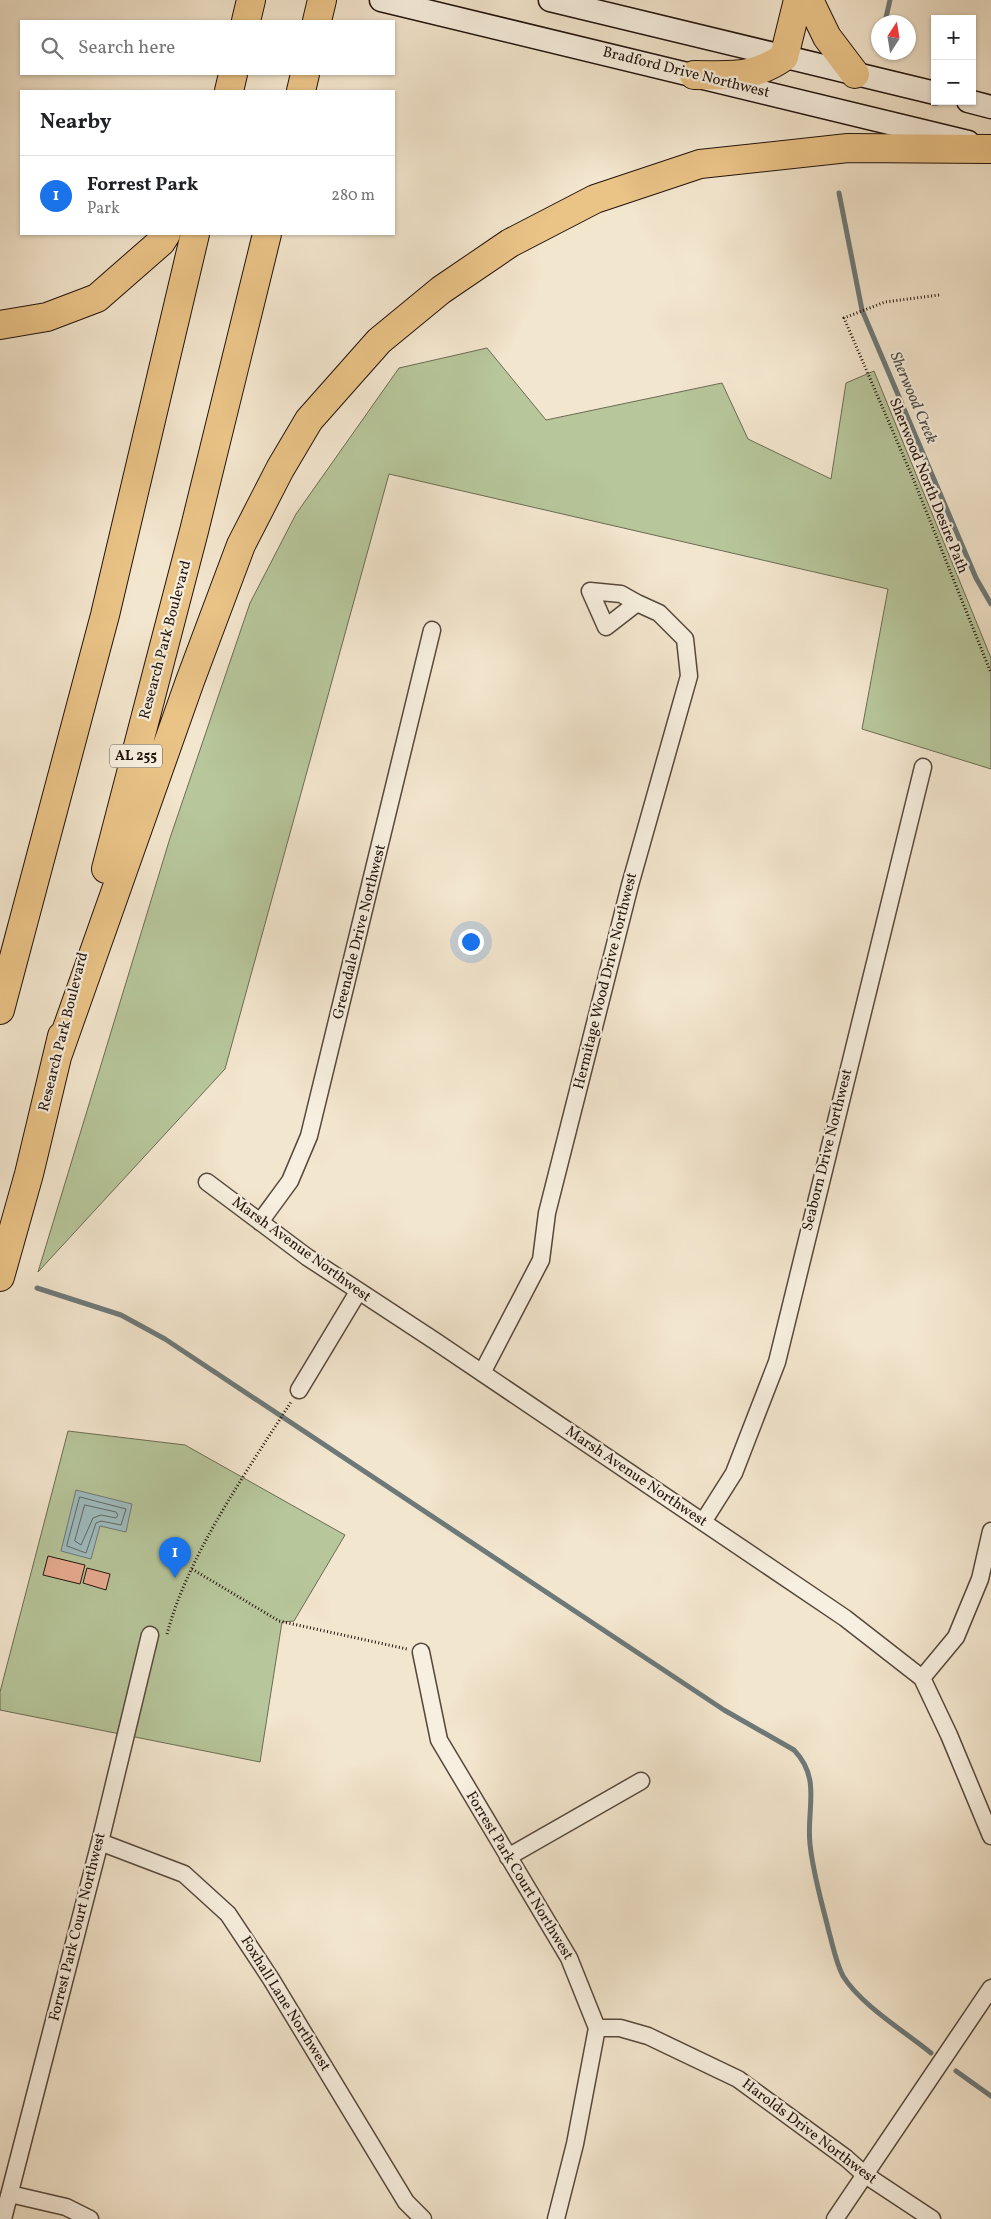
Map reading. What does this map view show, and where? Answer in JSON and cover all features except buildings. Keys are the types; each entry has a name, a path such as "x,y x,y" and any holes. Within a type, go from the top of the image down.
{"highway":[{"path":"246,20 251,0"},
{"path":"317,20 322,0"},
{"path":"694,75 744,74 766,69 784,57 798,0"},
{"path":"809,0 827,37 854,74"},
{"path":"229,90 233,75"},
{"path":"301,90 305,75"},
{"path":"58,1054 186,690 242,545 280,469 309,420 379,341 441,290 510,243 596,199 700,164 848,148 991,148"},
{"path":"0,325 47,317 97,298 161,242 165,235"},
{"path":"0,1010 105,615 195,235"},
{"name":"Research Park Boulevard","path":"0,1277 194,531 267,235"}],"main road":[{"path":"550,0 931,92"},
{"name":"Bradford Drive Northwest","path":"389,2 991,148"},
{"path":"976,103 991,107"}],"street":[{"name":"Hermitage Wood Drive Northwest","path":"482,1373 541,1260 547,1213 571,1116 630,885 689,676 685,639 659,613 637,602"},
{"name":"Greendale Drive Northwest","path":"260,1222 290,1181 309,1136 432,630"},
{"name":"Seaborn Drive Northwest","path":"703,1522 734,1472 777,1362 923,767"},
{"name":"Marsh Avenue Northwest","path":"207,1182 358,1292 482,1373 844,1618 922,1678 949,1735 991,1836"},
{"path":"299,1390 358,1292"},
{"path":"922,1678 956,1637 980,1579 991,1531"},
{"name":"Forrest Park Court Northwest","path":"3,2219 100,1842 158,1638"},
{"name":"Forrest Park Court Northwest","path":"421,1652 439,1740 570,1958 597,2028"},
{"path":"508,1857 641,1781"},
{"name":"Foxhall Lane Northwest","path":"100,1842 184,1874 228,1914 271,1978 406,2202 422,2219"},
{"path":"835,2219 991,1988"},
{"path":"556,2219 575,2144 597,2028"},
{"name":"Harolds Drive Northwest","path":"597,2028 620,2028 648,2036 730,2074 769,2100 846,2158 864,2174 932,2219"},
{"path":"10,2194 66,2207 90,2219"}],"path":[{"name":"Sherwood North Desire Path","path":"939,295 886,302 844,318 909,467 991,673"},
{"path":"158,1638 170,1622 192,1569 237,1486 288,1406"},
{"path":"192,1569 279,1622 421,1652"}],"green space":[{"path":"487,348 546,420 722,383 748,439 831,479 846,383 874,371 991,658 991,769 862,729 888,589 389,474 225,1069 38,1272 170,838 250,603 296,514 399,368"},
{"path":"68,1431 185,1445 345,1535 294,1621 282,1622 260,1762 0,1710 0,1692"}],"water":[{"path":"76,1490 132,1504 126,1532 100,1526 91,1559 61,1551"}],"waterway":[{"name":"Sherwood Creek","path":"887,15 890,0"},
{"name":"Sherwood Creek","path":"839,193 862,310 976,578 991,604"},
{"path":"37,1288 121,1315 165,1339 724,1710 794,1750 803,1761 808,1772 811,1795 809,1831 811,1855 835,1954 843,1976 851,1987 872,2007 931,2053"},
{"path":"956,2071 991,2096"}],"place":[{"name":"Forrest Park","path":"175,1578"}]}
